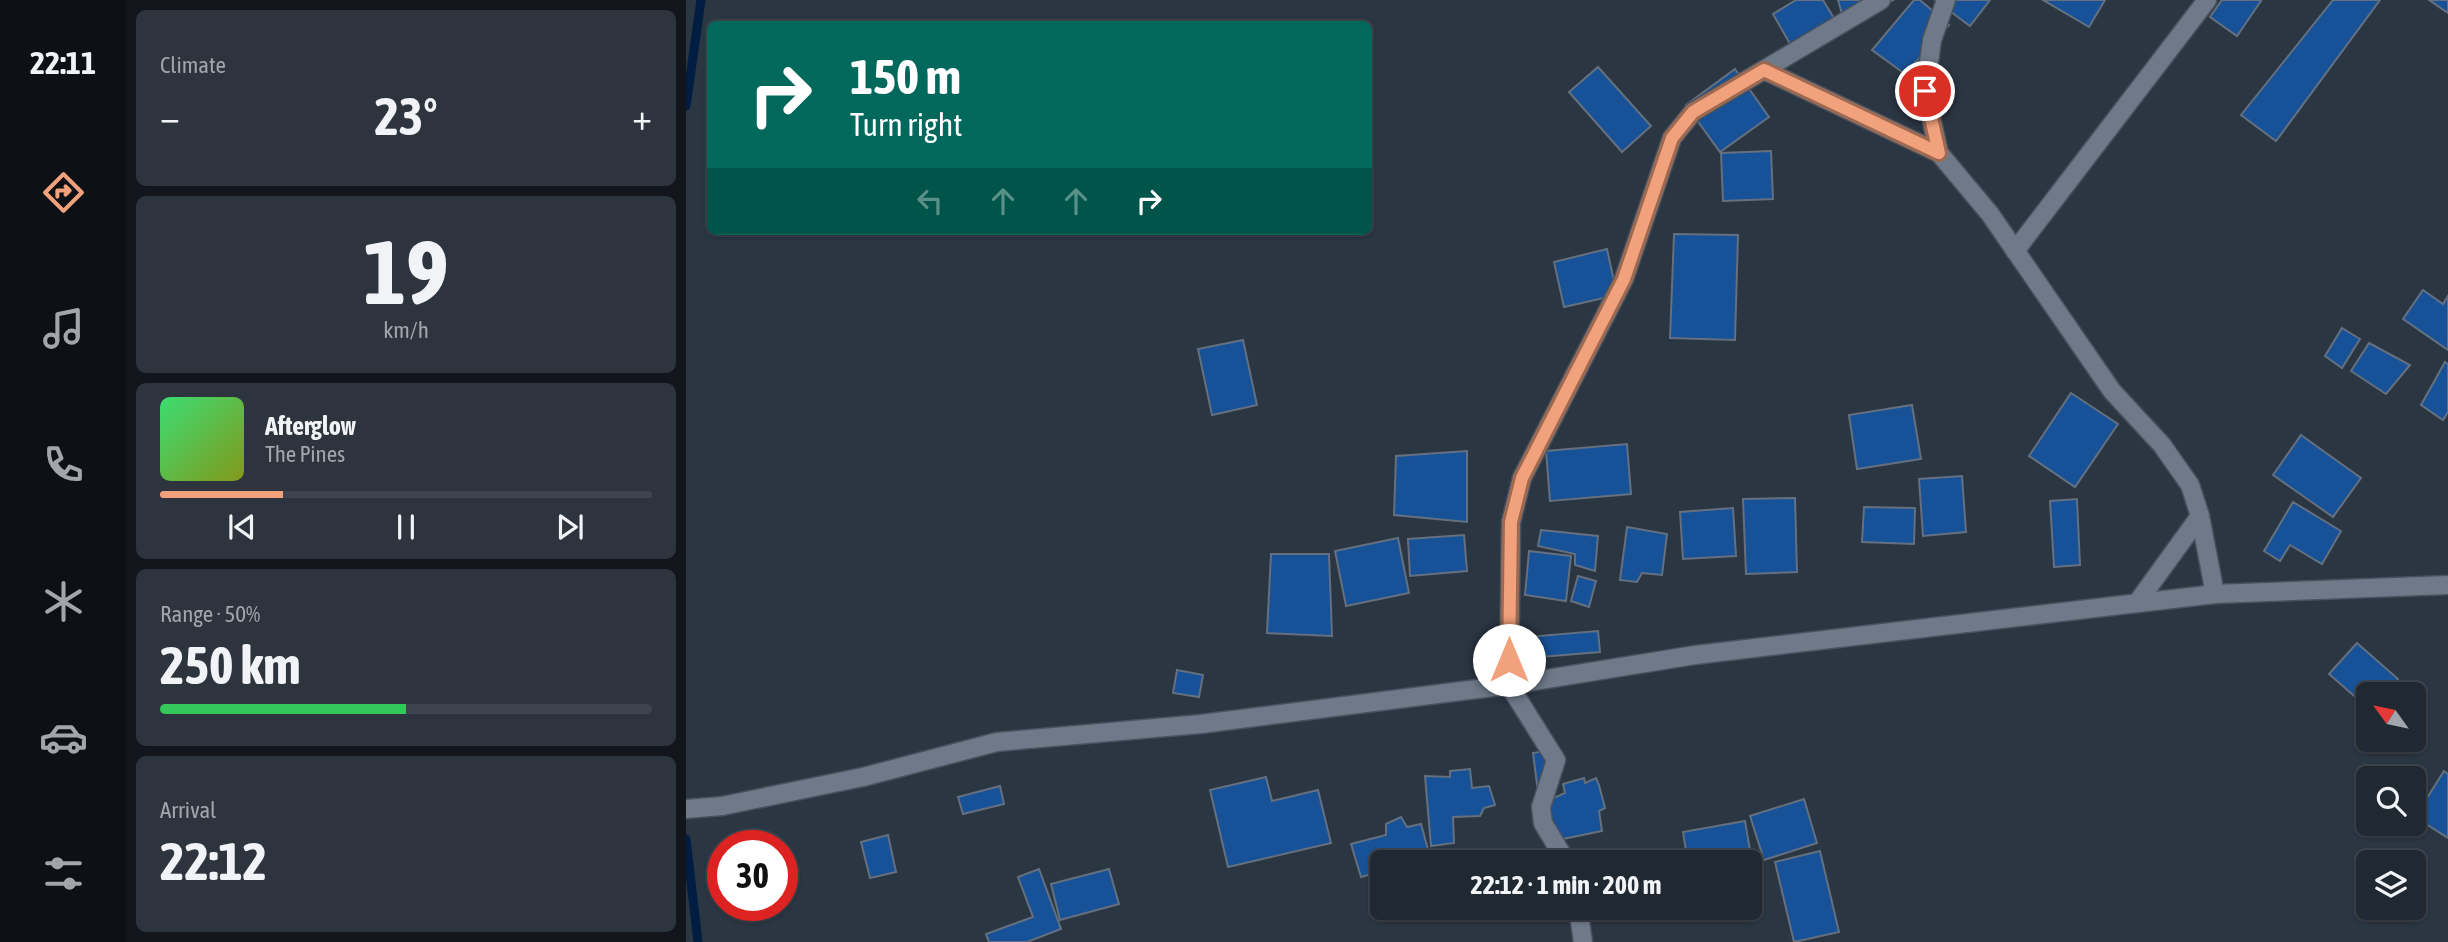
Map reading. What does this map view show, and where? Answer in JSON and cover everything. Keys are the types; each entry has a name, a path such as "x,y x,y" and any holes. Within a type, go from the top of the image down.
{"street":[{"path":"1559,850 1543,823 1541,807 1556,760 1509,685 1509,547 1511,522 1522,478 1624,279 1672,138 1693,112 1881,0"},
{"path":"1939,153 1925,91 1932,40 1946,0"},
{"path":"2015,251 2207,0"},
{"path":"1764,70 1939,153 1990,214 2112,391 2162,445 2190,485 2200,516 2215,594"},
{"path":"2137,603 2200,516"},
{"path":"686,809 722,806 863,777 997,742 1202,724 1509,685 1695,655 2215,594 2448,585"},
{"path":"1580,920 1583,942"}],"building":[{"path":"1796,0 1823,0 1841,30 1797,56 1773,14"},
{"path":"1838,0 1894,0 1842,14"},
{"path":"1914,0 1920,0 1949,25 1905,74 1872,50"},
{"path":"1935,0 1990,0 1970,26"},
{"path":"2043,0 2105,0 2089,27"},
{"path":"2222,0 2261,1 2237,36 2210,17"},
{"path":"2333,0 2380,0 2276,141 2241,115"},
{"path":"2429,0 2448,0 2448,13"},
{"path":"1598,67 1651,126 1622,152 1569,92"},
{"path":"1735,69 1769,117 1720,152 1686,105"},
{"path":"1771,151 1773,199 1723,201 1721,153"},
{"path":"1674,234 1738,235 1735,340 1670,338"},
{"path":"1607,249 1617,295 1564,307 1554,262"},
{"path":"2423,290 2443,304 2448,296 2448,350 2403,319"},
{"path":"2342,328 2360,339 2342,368 2325,356"},
{"path":"1243,340 1257,405 1212,415 1198,349"},
{"path":"2369,343 2410,365 2386,394 2351,371"},
{"path":"2445,362 2448,364 2448,412 2443,420 2421,405"},
{"path":"2071,393 2118,424 2075,487 2029,456"},
{"path":"1912,405 1921,459 1857,469 1849,415"},
{"path":"2301,435 2361,478 2333,517 2273,475"},
{"path":"1627,444 1631,494 1550,501 1546,451"},
{"path":"1467,451 1467,522 1394,515 1396,456"},
{"path":"1962,476 1966,532 1923,536 1919,479"},
{"path":"1795,498 1797,572 1746,574 1743,499"},
{"path":"2077,499 2080,565 2054,567 2050,501"},
{"path":"2293,502 2341,531 2322,564 2290,545 2280,561 2264,551"},
{"path":"1864,507 1915,508 1914,544 1862,542"},
{"path":"1733,508 1736,556 1683,559 1680,512"},
{"path":"1627,527 1667,534 1662,575 1642,573 1637,582 1620,580"},
{"path":"1541,530 1598,536 1595,571 1575,565 1575,554 1538,546"},
{"path":"1464,535 1467,571 1410,576 1408,539"},
{"path":"1398,538 1409,593 1346,606 1335,551"},
{"path":"1529,551 1571,556 1566,601 1525,595"},
{"path":"1271,554 1329,554 1332,636 1267,633"},
{"path":"1578,576 1596,581 1589,607 1571,601"},
{"path":"1598,631 1600,652 1516,659 1514,638"},
{"path":"2357,643 2398,679 2395,682 2356,682 2356,698 2329,674"},
{"path":"1177,670 1203,675 1199,697 1173,693"},
{"path":"1551,750 1556,789 1538,792 1533,753"},
{"path":"1470,769 1472,788 1489,786 1495,805 1484,808 1480,816 1453,817 1454,843 1431,846 1425,776 1450,777 1450,771"},
{"path":"2444,771 2448,774 2448,838 2426,824 2426,800"},
{"path":"1266,777 1272,801 1318,790 1331,843 1228,867 1210,790"},
{"path":"1584,778 1585,783 1596,778 1599,785 1605,808 1599,811 1602,831 1558,840 1540,804 1565,793 1563,784"},
{"path":"1000,786 1004,804 963,814 958,797"},
{"path":"1804,799 1817,843 1764,860 1750,816"},
{"path":"1401,817 1407,827 1421,824 1428,850 1370,850 1370,874 1361,877 1351,844 1386,835 1386,824"},
{"path":"1745,821 1750,850 1686,850 1683,832"},
{"path":"888,835 896,872 870,878 861,842"},
{"path":"1820,851 1839,932 1794,942 1775,862"},
{"path":"1039,869 1061,929 1027,942 989,942 986,934 1033,917 1018,877"},
{"path":"1109,869 1119,904 1060,920 1051,884"}],"waterway":[{"path":"686,106 701,0"},
{"path":"686,839 698,942"}],"route":[{"path":"1509,660 1508,560 1511,522 1522,478 1549,430 1624,279 1672,138 1693,112 1764,70 1939,153 1925,91"}]}
